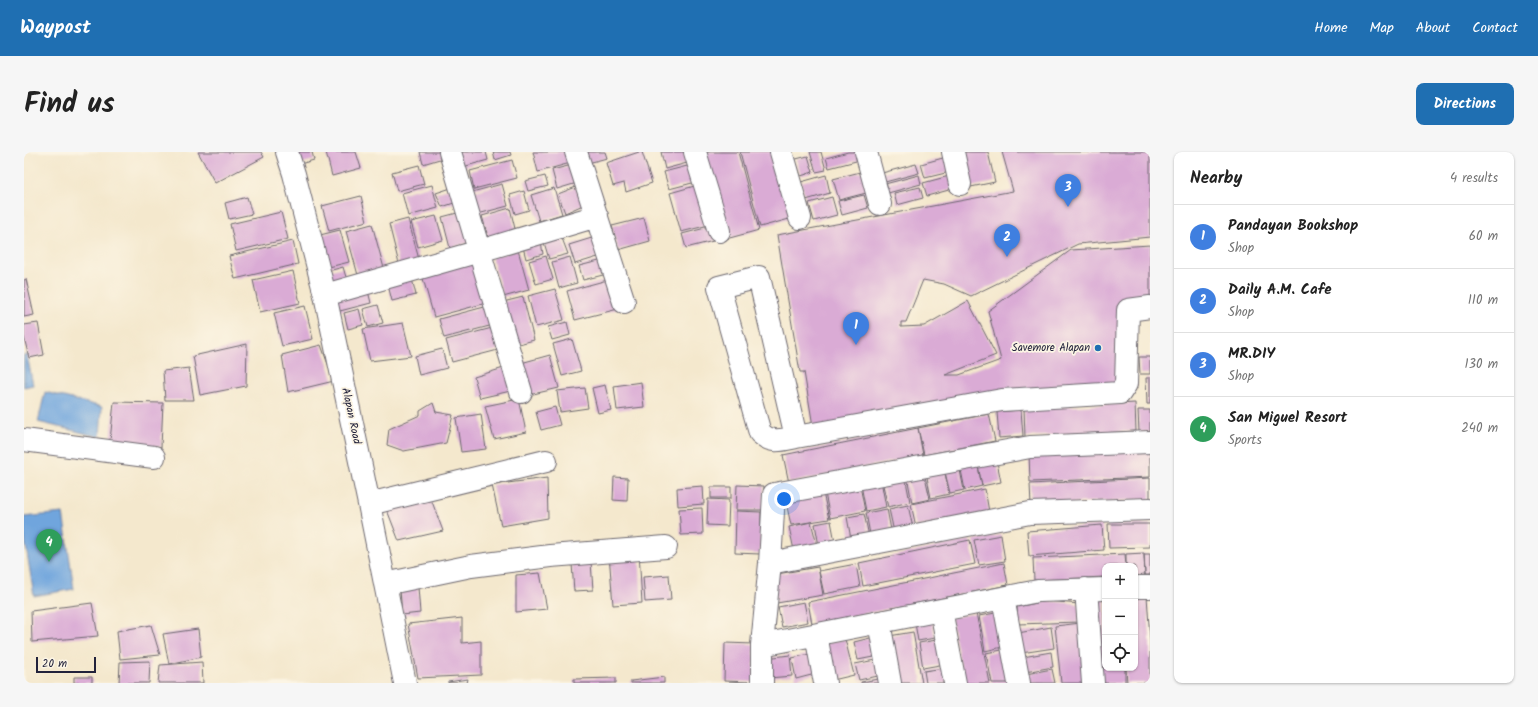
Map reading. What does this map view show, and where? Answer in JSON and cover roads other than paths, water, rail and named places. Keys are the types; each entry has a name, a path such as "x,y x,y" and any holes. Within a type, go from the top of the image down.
{"street":[{"name":"Alapan Road","path":"287,152 325,294 405,683"},
{"path":"450,152 521,392"},
{"path":"576,152 624,302"},
{"path":"695,152 719,231"},
{"path":"781,152 800,218"},
{"path":"866,152 880,204"},
{"path":"953,152 960,184"},
{"path":"325,294 480,251 596,216"},
{"path":"796,437 759,277 719,286 760,433 766,439 776,440 796,437 1002,400 1120,393 1126,384 1128,310 1150,307"},
{"path":"24,440 154,457"},
{"path":"762,683 762,646 770,563 774,494 1030,447 1150,442"},
{"path":"369,504 546,461"},
{"path":"770,563 1030,513 1150,510"},
{"path":"385,584 471,566 534,558 666,547"},
{"path":"1138,587 1150,587"},
{"path":"762,646 1038,591 1095,589 1093,683"},
{"path":"1003,598 1019,683"},
{"path":"941,610 955,683"},
{"path":"879,622 890,683"},
{"path":"816,635 826,683"}],"water":[{"path":"24,355 27,355 33,385 24,387"},
{"path":"45,392 102,407 100,437 38,422"},
{"path":"63,513 74,589 34,596 24,534 24,517"}],"place":[{"name":"MR.DIY","path":"1068,207"},
{"name":"Daily A.M. Cafe","path":"1007,257"},
{"name":"Pandayan Bookshop","path":"856,345"},
{"name":"Savemore Alapan","path":"1098,348"},
{"name":"San Miguel Resort","path":"49,562"}]}
